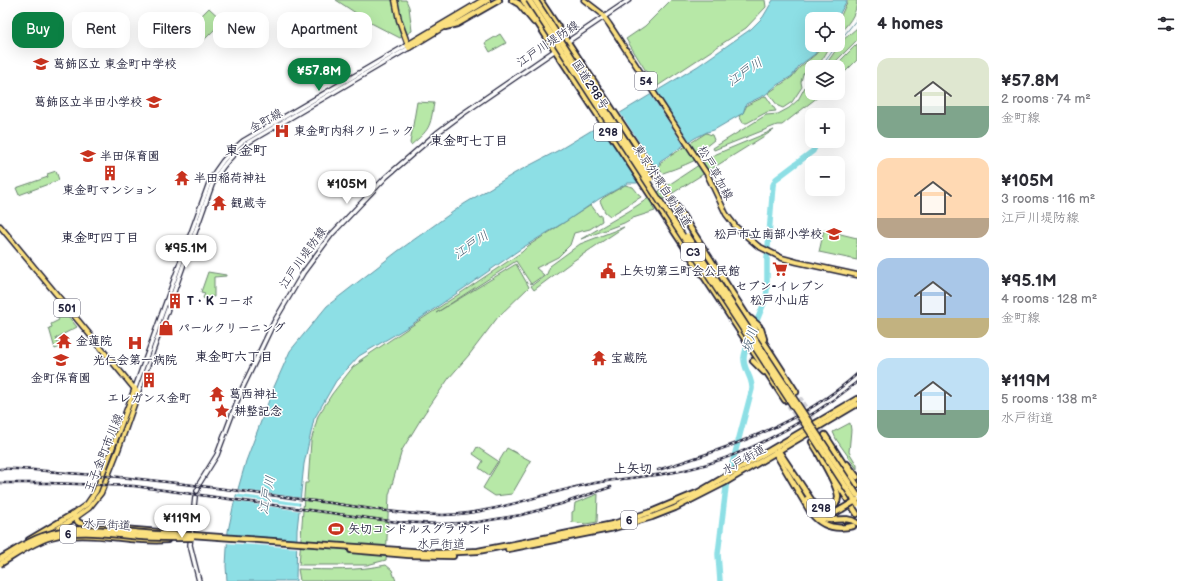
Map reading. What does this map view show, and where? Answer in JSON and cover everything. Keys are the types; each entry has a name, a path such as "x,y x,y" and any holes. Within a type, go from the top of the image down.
{"highway":[{"path":"445,27 462,21 499,0"},
{"path":"512,0 522,7 544,34"},
{"name":"国道298号","path":"523,0 744,340 785,400"},
{"name":"東京外環自動車道","path":"529,0 857,504"},
{"name":"東京外環自動車道","path":"534,0 857,494"},
{"name":"国道298号","path":"540,0 671,198 796,392"},
{"path":"750,320 760,328 765,344"},
{"path":"752,351 752,359 760,370 767,374"},
{"name":"水戸街道","path":"0,565 37,542 63,534 86,533 176,538 204,537 410,553 478,551 614,528 675,508 724,483 857,399"},
{"name":"水戸街道","path":"526,544 630,519 674,503 776,451 857,404"},
{"path":"825,435 857,485"},
{"name":"298","path":"812,442 857,514"},
{"path":"831,444 857,477"},
{"name":"298","path":"776,451 817,506 826,509 834,506 838,500 836,489 819,454"},
{"name":"298","path":"776,451 816,520 828,526 843,528 855,525"},
{"name":"298","path":"798,480 811,506 818,513 825,515 831,514 857,500"},
{"name":"298","path":"810,510 825,520 849,519 855,525"},
{"path":"32,546 68,523 74,516 80,524 85,526 168,534"},
{"name":"水戸街道","path":"0,558 60,522 74,516"},
{"path":"60,522 68,523"},
{"path":"68,523 71,530 71,535"},
{"name":"水戸街道","path":"0,558 36,539 63,531 88,529 192,537"},
{"path":"32,546 52,538 71,535 152,540 176,538"},
{"name":"水戸街道","path":"0,565 32,546"}],"main road":[{"path":"395,0 408,47"},
{"path":"408,47 483,0"},
{"path":"408,47 445,27 488,0"},
{"name":"松戸草加線","path":"580,0 600,14"},
{"name":"松戸草加線","path":"584,0 609,24 707,174 726,214 734,225 747,238 772,253 797,262 857,275"},
{"name":"江戸川堤防線","path":"199,484 217,455 242,391 274,322 301,277 332,234 386,177 437,133 629,0"},
{"name":"金町線","path":"135,388 209,183 217,167 229,153 243,142 408,47"},
{"name":"金町線","path":"138,393 212,185 224,164 249,142 408,47"},
{"name":"501","path":"0,226 138,393"},
{"name":"王子金町市川線","path":"74,516 87,504 96,491 135,388"},
{"name":"王子金町市川線","path":"74,516 94,503 101,493 138,393"},
{"path":"195,497 190,546 198,581"}],"green space":[{"path":"336,0 406,0 409,7 412,31 400,38 372,24 372,12 354,12"},
{"path":"671,0 765,0 766,7 746,28 656,87 626,39 645,26"},
{"path":"848,0 857,0 857,5 853,15 845,27 845,12 843,12"},
{"path":"209,8 213,12 213,31 205,39 205,12"},
{"path":"857,28 857,40 845,52 845,38"},
{"path":"500,34 506,43 490,52 485,43"},
{"path":"857,44 857,60 845,72 845,60 841,60"},
{"path":"817,52 827,52 821,60 809,60"},
{"path":"835,52 845,52 837,60 829,60"},
{"path":"805,63 805,73 803,74 801,82 802,87 792,102 783,108 778,106 768,93 792,77"},
{"path":"805,87 805,100 814,100 782,125 777,125 714,150 713,148 766,115 778,114 789,108 798,100"},
{"path":"766,96 776,111 767,112 747,123 743,123 739,116 743,113 747,105"},
{"path":"417,102 434,103 430,123 426,131 411,145 410,143"},
{"path":"774,130 652,206 655,211 633,218 624,223 581,239 629,211 714,155"},
{"path":"706,133 712,135 714,140 704,148 707,154 685,165 663,173 659,169 661,162"},
{"path":"56,171 59,180 19,195 16,188 48,177 47,174"},
{"path":"625,185 633,187 641,197 610,216 605,212 600,201"},
{"path":"591,205 599,216 601,215 602,221 590,229 574,233 570,245 558,257 536,268 544,275 531,284 516,261 436,313 516,264 529,287 498,317 449,378 424,414 402,450 389,495 386,560 367,565 299,565 305,483 308,483 311,441 318,416 332,394 353,367 363,360 359,361"},
{"path":"624,227 573,261 534,290 531,286 547,274 550,266 580,244"},
{"path":"824,230 857,238 857,260 819,252"},
{"path":"208,272 226,275 214,277 214,297 210,296 209,300 203,298 205,293 201,292"},
{"path":"63,310 77,327 56,338 60,347 55,349 49,328 52,327 51,324 59,320 56,315"},
{"path":"850,423 851,430 849,452 857,465 857,469 836,439 833,432"},
{"path":"477,447 498,461 489,475 479,468 483,461 473,454"},
{"path":"507,448 531,461 512,494 495,496 483,488"},
{"path":"598,494 597,522 586,524 572,522 572,512 574,511 575,503"},
{"path":"386,565 392,570 396,581 300,581 298,569 353,569"}],"water":[{"name":"江戸川","path":"773,0 847,0 841,12 805,12 805,52 816,52 815,54 805,60 792,76 777,85 765,95 746,104 743,113 714,130 695,138 660,161 658,168 637,183 628,183 599,199 522,248 411,325 359,356 336,381 314,419 304,464 297,530 296,581 227,581 226,566 228,531 246,461 274,387 290,351 327,306 398,251 464,204 515,173 559,150 698,66 751,29 763,17"}],"pier":[{"path":"655,89 691,143 685,147 649,92"},
{"path":"619,111 658,171 652,175 612,115"},
{"path":"236,489 302,498 302,503 234,494"},
{"path":"233,497 302,506 301,511 232,501"},
{"path":"226,535 299,540 298,548 226,543"}],"waterway":[{"path":"845,34 857,19"},
{"path":"826,60 832,52"},
{"name":"坂川","path":"754,328 766,298 767,259 773,185 776,179 813,151 814,148"},
{"name":"坂川","path":"720,581 718,554 727,479 752,389 751,381 744,362 745,353 750,339"}],"tunnel":[{"path":"796,392 825,435"},
{"path":"785,400 812,442"}],"railway":[{"path":"658,470 711,453 788,421 835,392 857,374"},
{"path":"0,469 34,470 160,481 411,514 463,514 501,507 576,487 675,472 723,459 771,438 794,425 816,412 857,382"},
{"path":"0,483 134,486 397,522 442,524 478,522 521,515 561,504 611,487"}],"place":[{"name":"葛飾区立 東金町中学校","path":"41,64"},
{"name":"葛飾区立半田小学校","path":"154,102"},
{"name":"東金町内科クリニック","path":"282,131"},
{"name":"半田保育園","path":"88,156"},
{"name":"東金町マンション","path":"110,173"},
{"name":"半田稲荷神社","path":"182,178"},
{"name":"観蔵寺","path":"219,203"},
{"name":"松戸市立南部小学校","path":"834,234"},
{"name":"セブン-イレブン 松戸小山店","path":"780,269"},
{"name":"上矢切第三町会公民館","path":"608,271"},
{"name":"T・K コーポ","path":"175,301"},
{"name":"パールクリーニング","path":"166,328"},
{"name":"金蓮院","path":"64,341"},
{"name":"光仁会第一病院","path":"135,343"},
{"name":"宝蔵院","path":"599,358"},
{"name":"金町保育園","path":"61,360"},
{"name":"エレガンス金町","path":"149,380"},
{"name":"葛西神社","path":"217,394"},
{"name":"耕整記念","path":"222,411"},
{"name":"矢切コンドルスグラウンド","path":"336,529"}],"district":[{"name":"東金町七丁目","path":"469,141"},
{"name":"東金町","path":"246,150"},
{"name":"東金町四丁目","path":"100,238"},
{"name":"東金町六丁目","path":"234,357"},
{"name":"上矢切","path":"633,469"}]}
